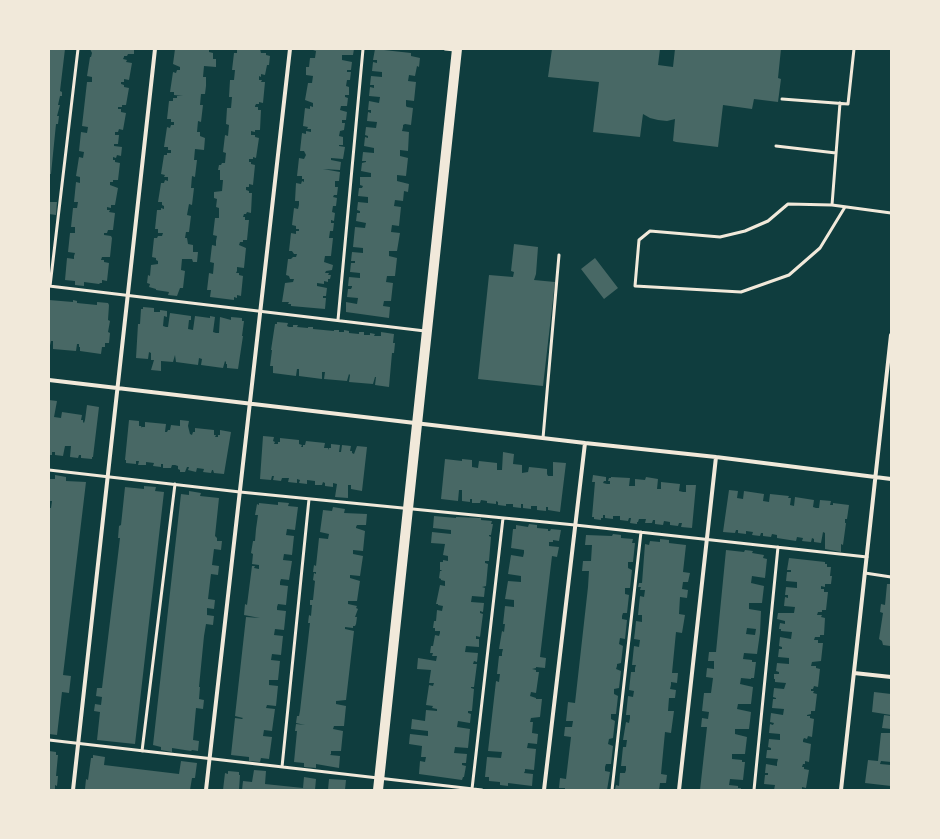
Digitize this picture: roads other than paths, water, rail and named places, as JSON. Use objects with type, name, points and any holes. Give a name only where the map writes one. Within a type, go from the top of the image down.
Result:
[{"type":"main road","points":[[378,790],[457,50]]},
{"type":"street","points":[[73,790],[155,49]]},
{"type":"street","points":[[206,790],[290,49]]},
{"type":"street","points":[[841,790],[891,335]]},
{"type":"street","points":[[49,380],[417,424],[716,457],[891,479]]},
{"type":"street","points":[[544,790],[585,443]]},
{"type":"street","points":[[678,790],[716,457]]},
{"type":"street","points":[[854,673],[891,677]]},
{"type":"lane","points":[[78,49],[50,286],[427,331]]},
{"type":"lane","points":[[338,320],[363,49]]},
{"type":"lane","points":[[445,49],[457,50]]},
{"type":"lane","points":[[782,99],[848,104],[854,49]]},
{"type":"lane","points":[[832,205],[840,103]]},
{"type":"lane","points":[[776,146],[836,153]]},
{"type":"lane","points":[[845,207],[820,248],[789,275],[741,292],[635,286],[638,240],[650,231],[720,238],[745,231],[768,221],[788,204],[832,205],[891,213]]},
{"type":"lane","points":[[542,438],[559,255]]},
{"type":"lane","points":[[886,380],[891,381]]},
{"type":"lane","points":[[49,470],[240,492],[575,525],[867,557]]},
{"type":"lane","points":[[142,751],[175,484]]},
{"type":"lane","points":[[282,767],[309,499]]},
{"type":"lane","points":[[472,789],[503,518]]},
{"type":"lane","points":[[612,790],[641,532]]},
{"type":"lane","points":[[754,790],[778,548]]},
{"type":"lane","points":[[865,573],[891,577]]},
{"type":"lane","points":[[49,740],[482,790]]}]
